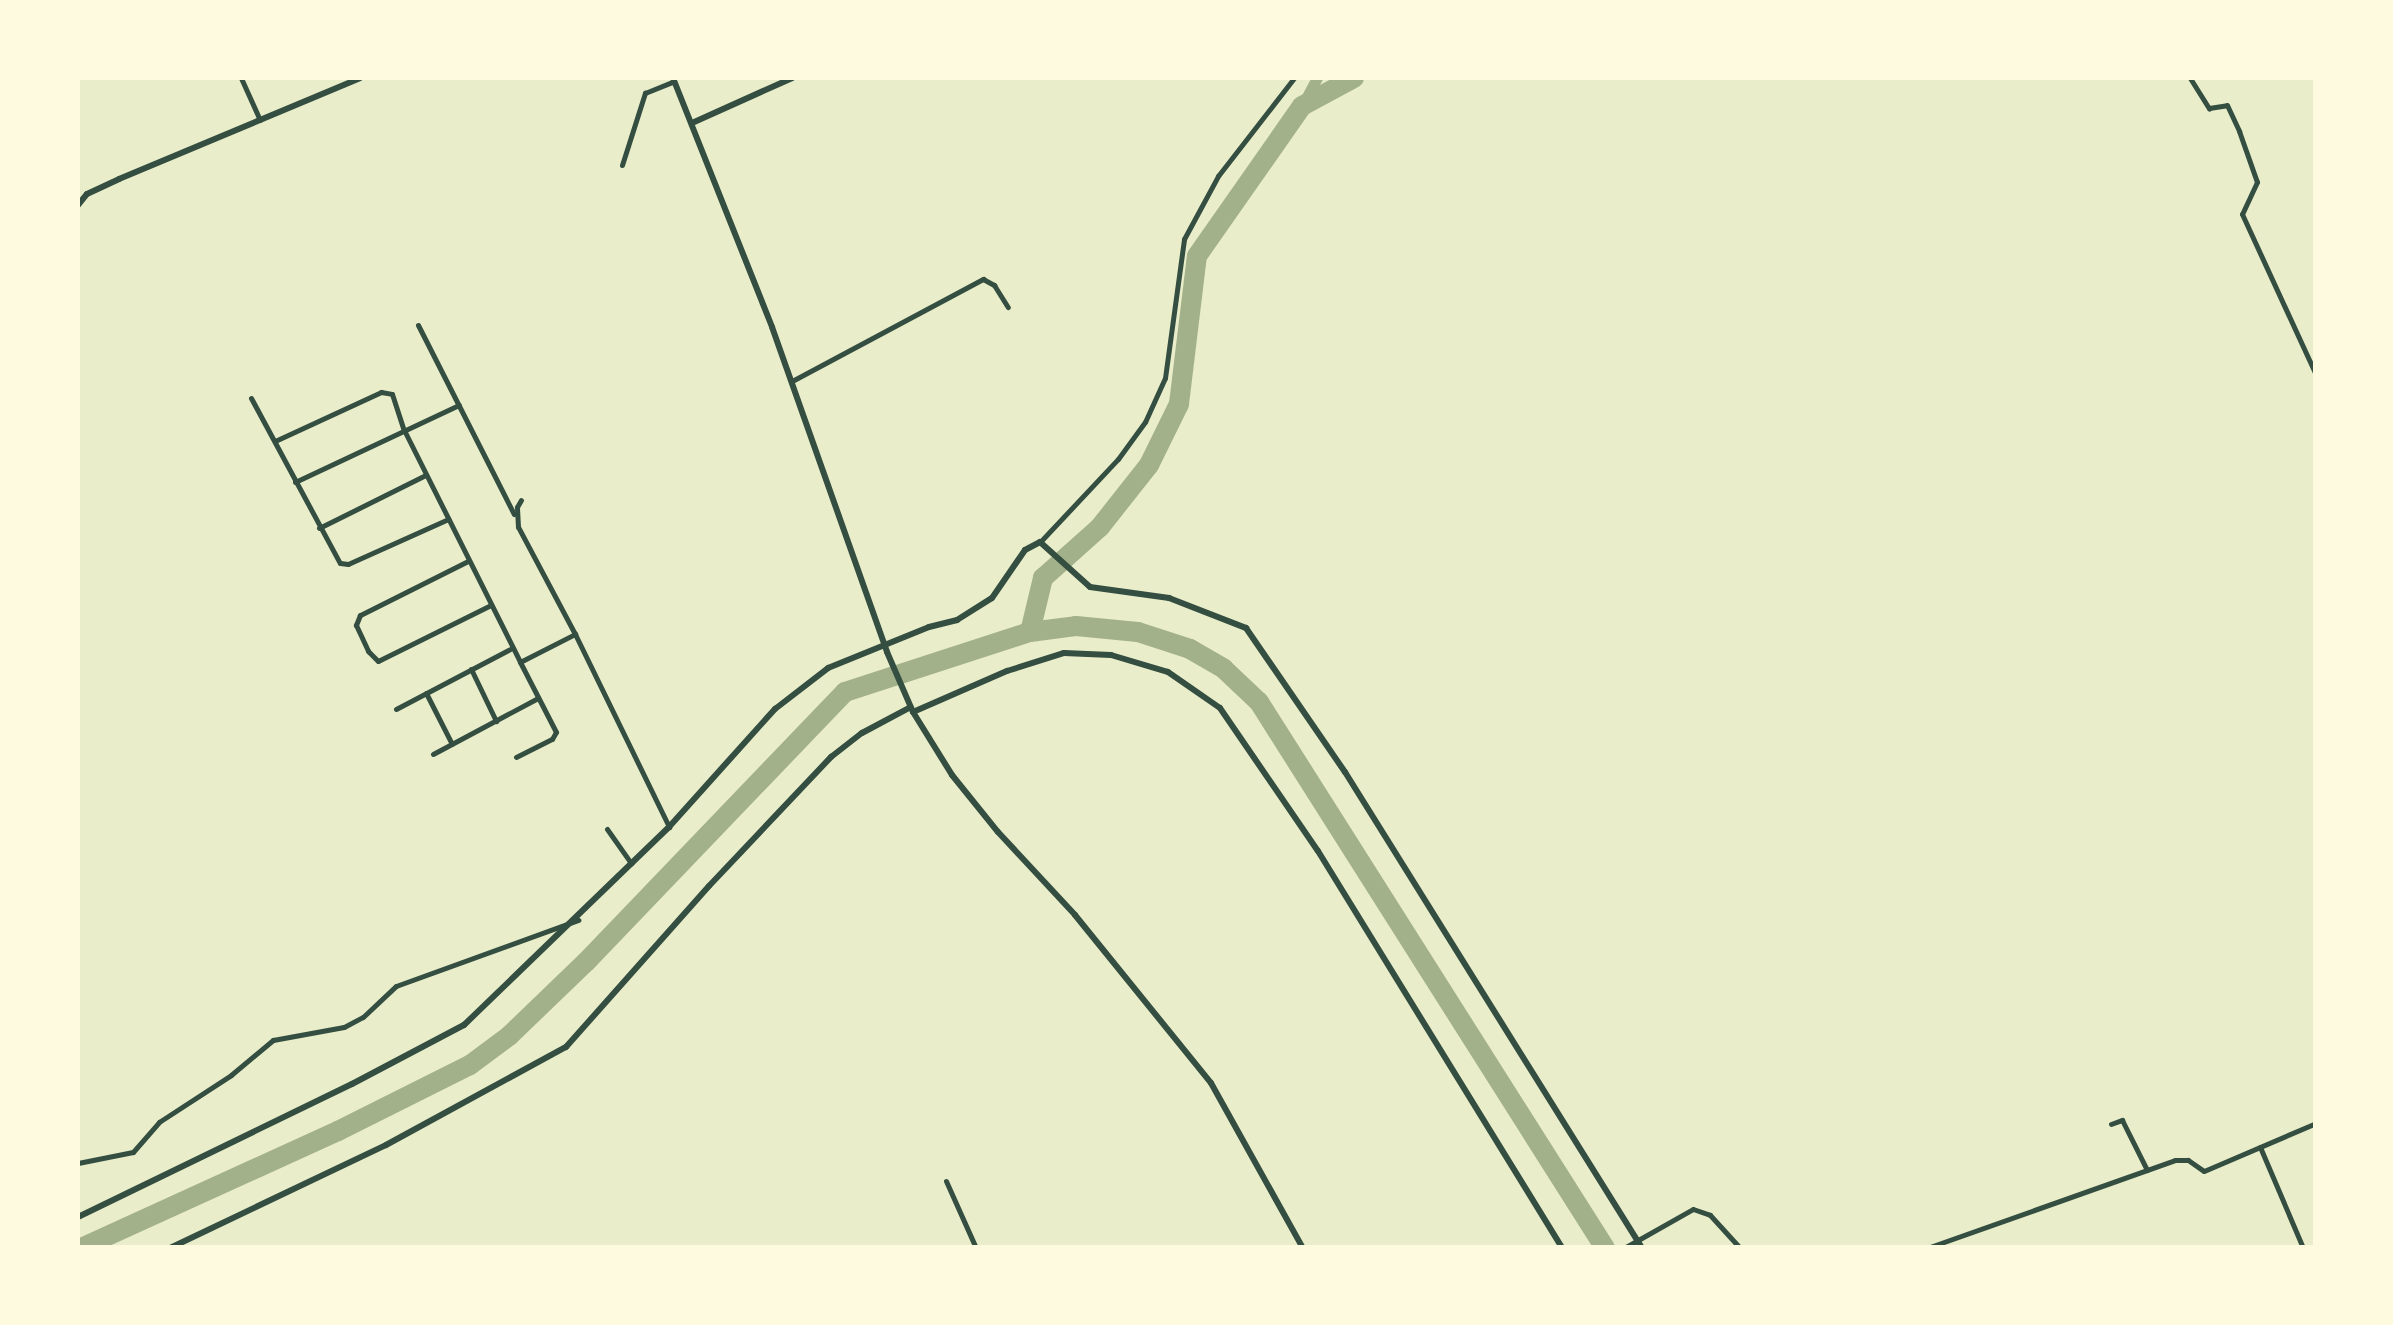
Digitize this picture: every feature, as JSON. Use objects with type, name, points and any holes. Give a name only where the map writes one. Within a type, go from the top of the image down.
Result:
[{"type":"street","points":[[241,78],[260,120]]},
{"type":"street","points":[[78,205],[87,194],[110,183],[360,78]]},
{"type":"street","points":[[692,123],[790,78]]},
{"type":"street","points":[[78,1218],[452,1034],[578,920],[670,827],[776,709],[828,668],[956,620],[992,598],[1025,550],[1043,543],[1118,459],[1144,422],[1164,378],[1184,239],[1218,176],[1294,78]]},
{"type":"street","points":[[2190,78],[2209,108],[2227,105],[2257,182],[2242,214],[2316,376]]},
{"type":"street","points":[[622,165],[645,93],[673,79],[792,381],[885,648],[912,709],[952,775],[1074,915],[1211,1083],[1303,1248]]},
{"type":"street","points":[[792,381],[982,279],[994,285],[1008,307]]},
{"type":"street","points":[[418,325],[670,827]]},
{"type":"street","points":[[275,441],[387,391],[393,397],[404,430],[556,733],[516,756]]},
{"type":"street","points":[[251,398],[337,561],[348,564],[448,520]]},
{"type":"street","points":[[295,482],[459,406]]},
{"type":"street","points":[[319,528],[426,475]]},
{"type":"street","points":[[516,517],[521,500]]},
{"type":"street","points":[[1043,543],[1090,587],[1169,598],[1246,628],[1345,772],[1642,1248]]},
{"type":"street","points":[[468,561],[360,615],[356,624],[368,651],[378,660],[491,604]]},
{"type":"street","points":[[520,662],[575,634]]},
{"type":"street","points":[[396,709],[512,648]]},
{"type":"street","points":[[170,1248],[386,1145],[566,1046],[831,757],[862,733],[912,709],[1007,671],[1064,654],[1112,654],[1168,672],[1220,708],[1318,851],[1562,1248]]},
{"type":"street","points":[[471,669],[496,722]]},
{"type":"street","points":[[426,693],[453,744]]},
{"type":"street","points":[[433,754],[538,698]]},
{"type":"street","points":[[607,829],[632,865]]},
{"type":"street","points":[[78,1163],[133,1152],[159,1122],[231,1075],[273,1040],[344,1027],[363,1017],[396,986],[578,920]]},
{"type":"street","points":[[2111,1124],[2123,1122],[2146,1170]]},
{"type":"street","points":[[1927,1248],[2146,1170],[2188,1160],[2204,1171],[2316,1123]]},
{"type":"street","points":[[2260,1147],[2303,1248]]},
{"type":"street","points":[[946,1181],[976,1248]]},
{"type":"street","points":[[1624,1248],[1693,1209],[1710,1214],[1740,1248]]},
{"type":"waterway","points":[[1302,106],[1317,78]]},
{"type":"waterway","points":[[1030,632],[1043,578],[1100,527],[1149,465],[1179,404],[1197,256],[1302,106],[1354,78]]},
{"type":"waterway","points":[[81,1248],[338,1131],[470,1065],[509,1036],[586,962],[845,692],[1030,632],[1076,626],[1138,632],[1190,649],[1224,669],[1259,702],[1605,1248]]}]
